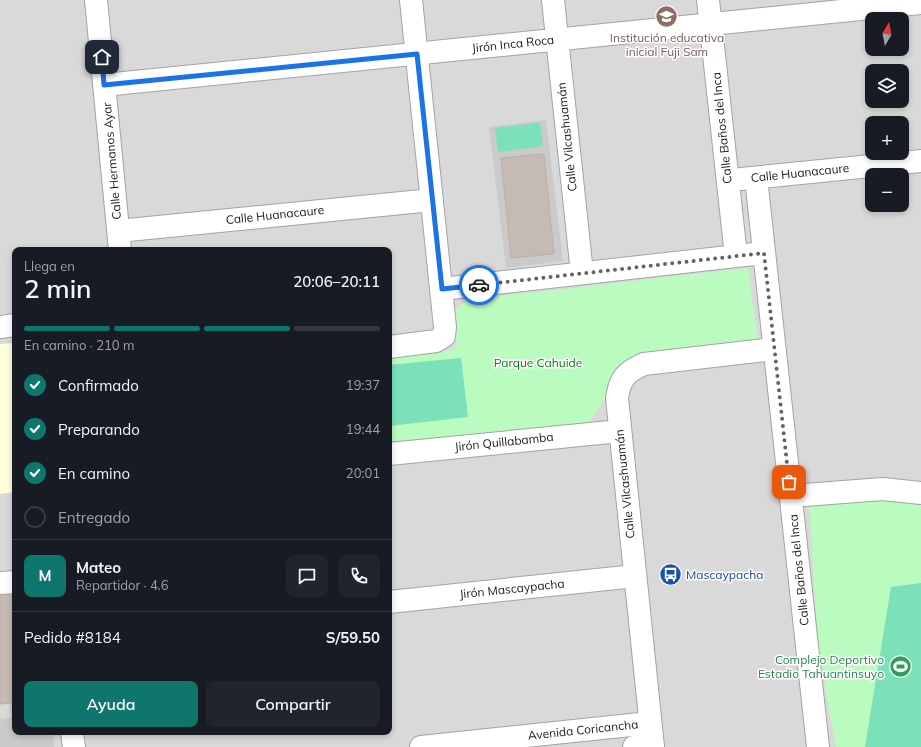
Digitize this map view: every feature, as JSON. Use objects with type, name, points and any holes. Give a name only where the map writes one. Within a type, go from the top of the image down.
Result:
[{"type":"street","name":"Calle Hermanos Ayar","points":[[96,0],[119,240]]},
{"type":"street","points":[[392,347],[436,342],[444,336],[445,327],[411,0]]},
{"type":"street","name":"Calle Vilcashuamán","points":[[553,0],[582,273]]},
{"type":"street","name":"Calle Baños del Inca","points":[[708,0],[736,256]]},
{"type":"street","name":"Jirón Inca Roca","points":[[104,85],[710,24],[854,5],[921,3]]},
{"type":"street","name":"Calle Huanacaure","points":[[728,181],[921,161]]},
{"type":"street","name":"Calle Baños del Inca","points":[[756,178],[818,747]]},
{"type":"street","name":"Calle Huanacaure","points":[[119,240],[432,200]]},
{"type":"street","points":[[442,289],[764,253]]},
{"type":"street","points":[[0,327],[12,325]]},
{"type":"street","name":"Calle Vilcashuamán","points":[[647,746],[650,723],[620,431],[617,398],[619,386],[624,377],[633,369],[644,364],[774,349]]},
{"type":"street","name":"Jirón Quillabamba","points":[[392,454],[620,431]]},
{"type":"street","points":[[791,496],[883,489],[921,493]]},
{"type":"street","name":"Jirón Mascaypacha","points":[[392,602],[635,576]]},
{"type":"street","points":[[0,583],[12,582]]},
{"type":"street","name":"Avenida Coricancha","points":[[421,747],[650,723]]},
{"type":"street","points":[[72,735],[74,747]]},
{"type":"shaded area","points":[[0,0],[921,0],[921,747],[0,747]]},
{"type":"shaded area","points":[[546,120],[563,261],[506,268],[489,127]]},
{"type":"shaded area","points":[[12,343],[12,492],[0,494],[0,344]]},
{"type":"shaded area","points":[[12,670],[12,735],[53,735],[54,747],[0,747],[0,719],[11,718],[6,671]]},
{"type":"green space","points":[[540,123],[543,146],[498,152],[495,128]]},
{"type":"green space","name":"Parque Cahuide","points":[[748,268],[758,341],[634,356],[607,385],[607,395],[585,430],[392,448],[392,357],[452,350],[457,345],[454,312],[466,300]]},
{"type":"green space","points":[[461,358],[468,417],[392,426],[392,365]]},
{"type":"green space","points":[[881,496],[921,502],[921,583],[891,587],[865,747],[836,747],[818,647],[809,502]]},
{"type":"green space","name":"Complejo Deportivo Estadio Tahuantinsuyo","points":[[921,583],[921,747],[865,747],[891,587]]},
{"type":"building","points":[[544,154],[554,254],[511,258],[501,158]]},
{"type":"building","points":[[0,595],[12,595],[12,703],[0,704]]},
{"type":"way so far","points":[[479,285],[764,253],[789,482]]},
{"type":"place","name":"Institución educativa inicial Fuji Sam","points":[[667,17]]},
{"type":"place","name":"Mascaypacha","points":[[671,575]]},
{"type":"place","name":"Complejo Deportivo Estadio Tahuantinsuyo","points":[[900,667]]},
{"type":"route","points":[[102,57],[104,85],[417,54],[442,289],[479,285]]}]
